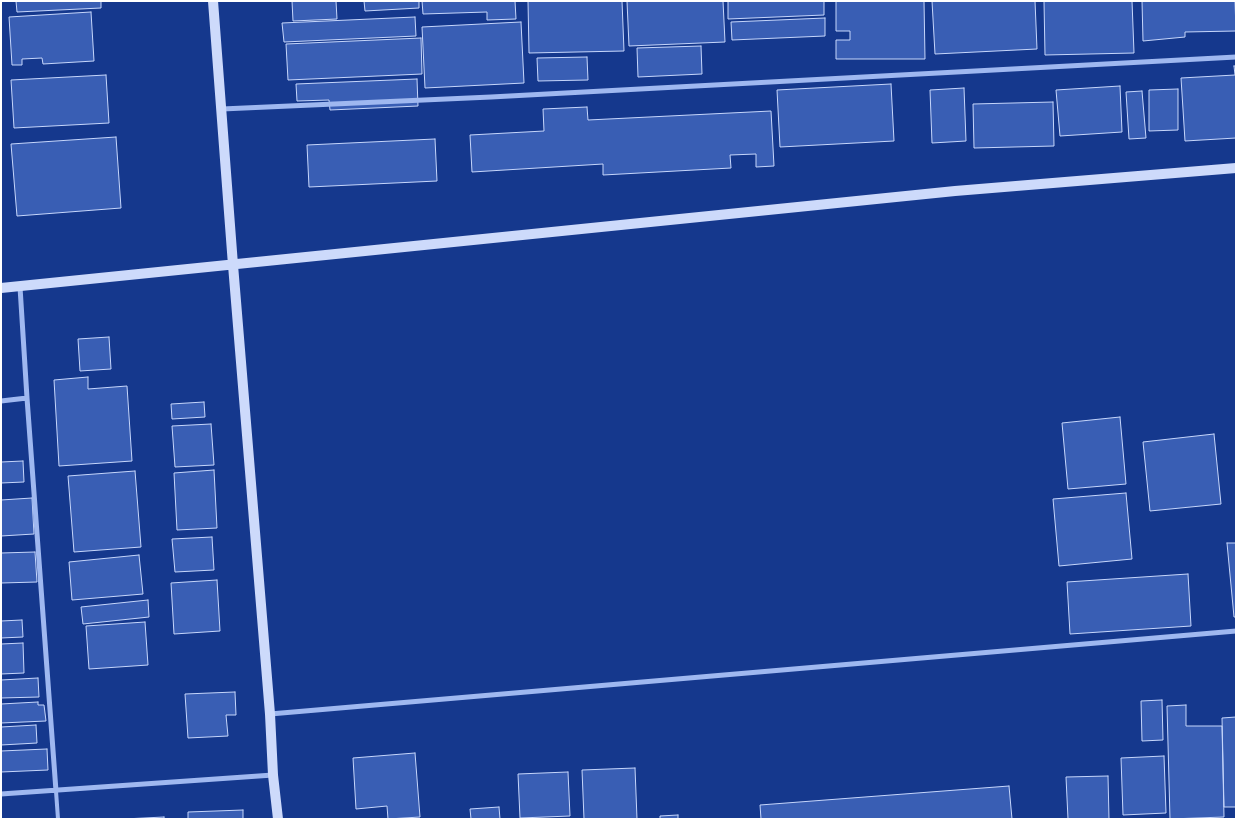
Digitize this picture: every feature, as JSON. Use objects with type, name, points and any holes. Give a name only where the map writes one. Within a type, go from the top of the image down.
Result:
[{"type":"street","points":[[213,1],[232,265],[278,819]]},
{"type":"street","points":[[221,109],[491,98],[1236,57]]},
{"type":"street","points":[[1,288],[954,191],[1236,168]]},
{"type":"street","points":[[20,287],[56,791]]},
{"type":"street","points":[[1,401],[27,398]]},
{"type":"street","points":[[270,714],[1236,631]]},
{"type":"street","points":[[1,794],[273,775]]},
{"type":"lane","points":[[56,791],[58,819]]},
{"type":"building","points":[[16,1],[101,1],[101,8],[17,12]]},
{"type":"building","points":[[292,1],[336,1],[337,19],[293,21]]},
{"type":"building","points":[[364,1],[419,1],[419,8],[365,11]]},
{"type":"building","points":[[422,1],[515,1],[516,19],[487,20],[487,12],[423,14]]},
{"type":"building","points":[[528,1],[622,1],[624,51],[529,53]]},
{"type":"building","points":[[627,1],[723,1],[725,42],[629,46]]},
{"type":"building","points":[[728,1],[824,1],[824,15],[728,19]]},
{"type":"building","points":[[836,1],[924,1],[925,59],[836,59],[836,40],[850,40],[850,31],[836,31]]},
{"type":"building","points":[[932,1],[1035,1],[1037,49],[935,54]]},
{"type":"building","points":[[1044,1],[1132,1],[1134,53],[1045,55]]},
{"type":"building","points":[[1142,1],[1235,1],[1236,31],[1185,32],[1185,37],[1143,41]]},
{"type":"building","points":[[91,12],[94,61],[43,64],[42,58],[22,59],[22,65],[12,65],[9,17]]},
{"type":"building","points":[[415,17],[416,36],[284,42],[282,23]]},
{"type":"building","points":[[825,18],[825,36],[732,40],[731,22]]},
{"type":"building","points":[[521,22],[524,83],[425,88],[422,27]]},
{"type":"building","points":[[421,38],[422,74],[288,80],[286,44]]},
{"type":"building","points":[[701,46],[702,74],[638,77],[637,48]]},
{"type":"building","points":[[587,57],[588,80],[538,81],[537,58]]},
{"type":"building","points":[[1234,66],[1236,66],[1236,138],[1185,141],[1181,78],[1235,75]]},
{"type":"building","points":[[106,75],[109,123],[14,128],[11,80]]},
{"type":"building","points":[[417,79],[418,106],[330,110],[329,100],[297,101],[296,84]]},
{"type":"building","points":[[891,84],[894,141],[780,147],[777,90]]},
{"type":"building","points":[[1120,86],[1122,132],[1060,136],[1056,90]]},
{"type":"building","points":[[964,88],[966,141],[932,143],[930,90]]},
{"type":"building","points":[[1178,89],[1178,130],[1149,131],[1149,90]]},
{"type":"building","points":[[1142,91],[1146,138],[1129,139],[1126,92]]},
{"type":"building","points":[[1053,102],[1054,146],[974,148],[973,104]]},
{"type":"building","points":[[587,107],[588,120],[771,111],[774,166],[756,167],[756,154],[730,155],[731,168],[603,175],[603,164],[472,172],[470,135],[544,131],[543,109]]},
{"type":"building","points":[[116,137],[121,208],[17,216],[11,144]]},
{"type":"building","points":[[435,139],[437,181],[309,187],[307,145]]},
{"type":"building","points":[[109,337],[111,369],[80,371],[78,339]]},
{"type":"building","points":[[88,377],[88,389],[127,386],[132,461],[59,466],[54,380]]},
{"type":"building","points":[[204,402],[205,417],[172,419],[171,404]]},
{"type":"building","points":[[1120,417],[1126,484],[1068,489],[1062,423]]},
{"type":"building","points":[[211,424],[214,465],[175,467],[172,426]]},
{"type":"building","points":[[1214,434],[1221,504],[1150,511],[1143,442]]},
{"type":"building","points":[[23,461],[24,482],[1,483],[1,462]]},
{"type":"building","points":[[214,470],[217,528],[177,530],[174,473]]},
{"type":"building","points":[[135,471],[141,547],[74,552],[68,476]]},
{"type":"building","points":[[1126,493],[1132,559],[1059,566],[1053,499]]},
{"type":"building","points":[[32,498],[34,534],[1,536],[1,500]]},
{"type":"building","points":[[212,537],[214,570],[175,572],[172,539]]},
{"type":"building","points":[[1227,543],[1236,543],[1236,617],[1234,617]]},
{"type":"building","points":[[35,552],[37,582],[1,583],[1,553]]},
{"type":"building","points":[[139,555],[143,594],[72,600],[69,562]]},
{"type":"building","points":[[1188,574],[1191,626],[1070,634],[1067,582]]},
{"type":"building","points":[[217,580],[220,631],[174,634],[171,583]]},
{"type":"building","points":[[148,600],[149,617],[83,624],[81,607]]},
{"type":"building","points":[[22,620],[23,637],[1,638],[1,621]]},
{"type":"building","points":[[145,622],[148,665],[89,669],[86,626]]},
{"type":"building","points":[[23,643],[24,673],[1,674],[1,644]]},
{"type":"building","points":[[38,678],[39,697],[1,698],[1,680]]},
{"type":"building","points":[[235,692],[236,715],[226,715],[228,736],[188,738],[185,694]]},
{"type":"building","points":[[1162,700],[1163,740],[1142,741],[1141,701]]},
{"type":"building","points":[[38,702],[38,705],[44,705],[46,721],[1,723],[1,704]]},
{"type":"building","points":[[1186,705],[1186,726],[1222,726],[1224,817],[1170,819],[1167,706]]},
{"type":"building","points":[[1236,717],[1236,807],[1224,807],[1222,718]]},
{"type":"building","points":[[36,725],[37,743],[1,745],[1,727]]},
{"type":"building","points":[[47,749],[48,770],[1,772],[1,751]]},
{"type":"building","points":[[415,753],[420,817],[388,819],[387,806],[356,809],[353,758]]},
{"type":"building","points":[[1164,756],[1166,813],[1123,815],[1121,758]]},
{"type":"building","points":[[635,768],[637,819],[584,819],[582,770]]},
{"type":"building","points":[[568,772],[570,816],[520,818],[518,774]]},
{"type":"building","points":[[1108,776],[1109,819],[1068,819],[1066,777]]},
{"type":"building","points":[[1009,786],[1012,819],[761,819],[760,805]]},
{"type":"building","points":[[499,807],[500,819],[471,819],[470,809]]},
{"type":"building","points":[[243,810],[243,819],[188,819],[188,812]]},
{"type":"building","points":[[678,815],[678,819],[660,819],[660,816]]},
{"type":"building","points":[[164,817],[164,819],[124,819]]}]
